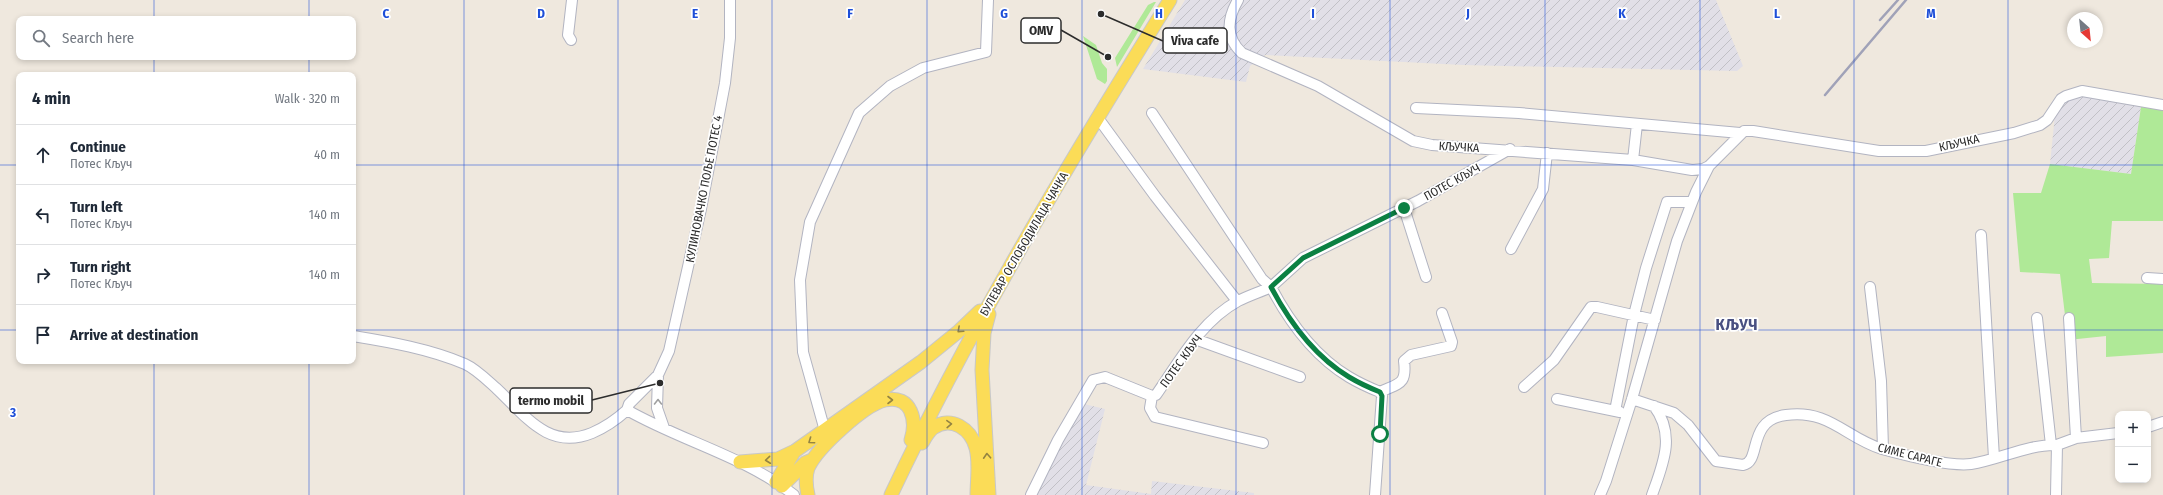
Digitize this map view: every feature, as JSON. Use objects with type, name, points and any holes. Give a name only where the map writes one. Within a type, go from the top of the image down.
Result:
[{"type":"main road","name":"БУЛЕВАР ОСЛОБОДИЛАЦА ЧАЧКА","points":[[891,495],[957,362],[989,304],[1098,118],[1170,0]]},
{"type":"main road","points":[[740,462],[778,459],[795,451],[921,362],[989,304]]},
{"type":"main road","points":[[988,495],[982,370],[984,333],[989,304]]},
{"type":"main road","points":[[808,495],[806,477],[809,467],[814,460],[826,445],[875,404],[890,399],[904,403],[913,416],[914,426],[910,445],[910,456]]},
{"type":"main road","points":[[910,456],[929,432],[936,426],[950,423],[961,426],[967,431],[975,447],[977,495]]},
{"type":"main road","points":[[779,484],[795,451]]},
{"type":"main road","points":[[779,484],[805,463],[814,460]]},
{"type":"street","points":[[571,40],[568,35],[572,0]]},
{"type":"street","name":"КУЛИНОВАЧКО ПОЉЕ ПОТЕС 4","points":[[356,337],[422,350],[466,364],[490,383],[534,424],[548,434],[565,439],[579,438],[606,426],[628,410],[629,404],[658,375],[669,351],[701,210],[725,83],[730,38],[730,0]]},
{"type":"street","points":[[825,431],[803,352],[800,280],[810,222],[859,114],[890,86],[923,68],[986,52],[988,0]]},
{"type":"street","name":"КЉУЧКА","points":[[1238,0],[1229,20],[1230,34],[1235,46],[1247,56],[1318,86],[1413,141],[1432,145],[1510,149],[1632,160],[1692,170],[1703,169],[1710,166]]},
{"type":"street","name":"КЉУЧКА","points":[[1416,108],[1519,113],[1740,133],[1753,131],[1879,151],[1926,151],[2014,133],[2040,125],[2047,120],[2062,100],[2074,93],[2082,91],[2163,105]]},
{"type":"street","points":[[1152,113],[1262,279],[1271,287],[1282,308],[1310,346],[1349,377],[1380,392],[1382,396],[1375,495]]},
{"type":"street","points":[[1098,118],[1155,196],[1237,302]]},
{"type":"street","points":[[1632,160],[1637,124]]},
{"type":"street","points":[[1600,495],[1628,414],[1677,241],[1691,202],[1710,166],[1740,133]]},
{"type":"street","name":"ПОТЕС КЉУЧ","points":[[1031,495],[1058,440],[1093,380],[1105,377],[1152,396],[1156,395],[1195,338],[1220,313],[1237,302],[1271,287],[1303,258],[1404,208],[1510,149]]},
{"type":"street","points":[[1511,249],[1542,189],[1547,152]]},
{"type":"street","points":[[1615,411],[1634,315],[1646,268],[1667,202],[1691,202]]},
{"type":"street","points":[[1404,208],[1426,277]]},
{"type":"street","points":[[1981,235],[1994,458]]},
{"type":"street","points":[[2147,278],[2163,279]]},
{"type":"street","points":[[1870,287],[1881,381],[1883,449]]},
{"type":"street","points":[[1524,387],[1554,360],[1591,307],[1597,306],[1655,320]]},
{"type":"street","points":[[1380,392],[1402,382],[1405,377],[1404,361],[1411,355],[1451,346],[1452,342],[1442,313]]},
{"type":"street","points":[[2037,318],[2054,445],[2056,495]]},
{"type":"street","points":[[2069,318],[2076,438]]},
{"type":"street","points":[[1195,338],[1300,377]]},
{"type":"street","name":"КУЛИНОВАЧКО ПОЉЕ ПОТЕС 4","points":[[658,375],[657,408],[664,428]]},
{"type":"street","points":[[1152,396],[1150,411],[1155,417],[1262,443]]},
{"type":"street","points":[[1557,399],[1628,414]]},
{"type":"street","name":"СИМЕ САРАГЕ","points":[[1632,399],[1666,409],[1681,419],[1688,425],[1713,459],[1721,463],[1747,465],[1752,460],[1762,427],[1770,420],[1785,415],[1803,415],[1828,420],[1866,442],[1883,449],[1950,464],[1972,464],[2054,445],[2076,438],[2115,433]]},
{"type":"street","points":[[1652,495],[1666,455],[1666,429],[1654,406]]},
{"type":"street","points":[[628,410],[740,462],[779,484],[794,495]]},
{"type":"street","points":[[1666,429],[1674,420],[1681,419]]},
{"type":"street","points":[[2151,426],[2163,422]]},
{"type":"shaded area","points":[[1185,0],[1716,0],[1743,66],[1737,71],[1463,65],[1265,55],[1250,66],[1246,82],[1143,69]]},
{"type":"shaded area","points":[[2080,96],[2141,107],[2131,174],[2050,164],[2055,115],[2068,100]]},
{"type":"shaded area","points":[[1080,403],[1105,409],[1086,485],[1151,494],[1152,481],[1254,493],[1254,495],[1031,495]]},
{"type":"green space","points":[[1156,2],[1117,67],[1115,58],[1148,5]]},
{"type":"green space","points":[[1083,36],[1096,45],[1102,63],[1107,69],[1107,81],[1105,84],[1097,79]]},
{"type":"green space","points":[[2141,107],[2163,110],[2163,221],[2112,221],[2109,258],[2089,259],[2092,283],[2163,284],[2163,353],[2106,357],[2106,336],[2068,340],[2060,274],[2020,272],[2013,193],[2041,193],[2050,164],[2131,174]]},
{"type":"railway","points":[[1880,20],[1898,0]]},
{"type":"railway","points":[[1825,95],[1906,0]]},
{"type":"place","name":"Viva cafe","points":[[1101,14]]},
{"type":"place","name":"OMV","points":[[1108,57]]},
{"type":"place","name":"termo mobil","points":[[660,383]]},
{"type":"district","name":"КЉУЧ","points":[[1737,324]]},
{"type":"route","points":[[1380,434],[1382,396],[1380,392],[1349,377],[1310,346],[1282,308],[1271,287],[1303,258],[1373,225],[1404,208]]}]
